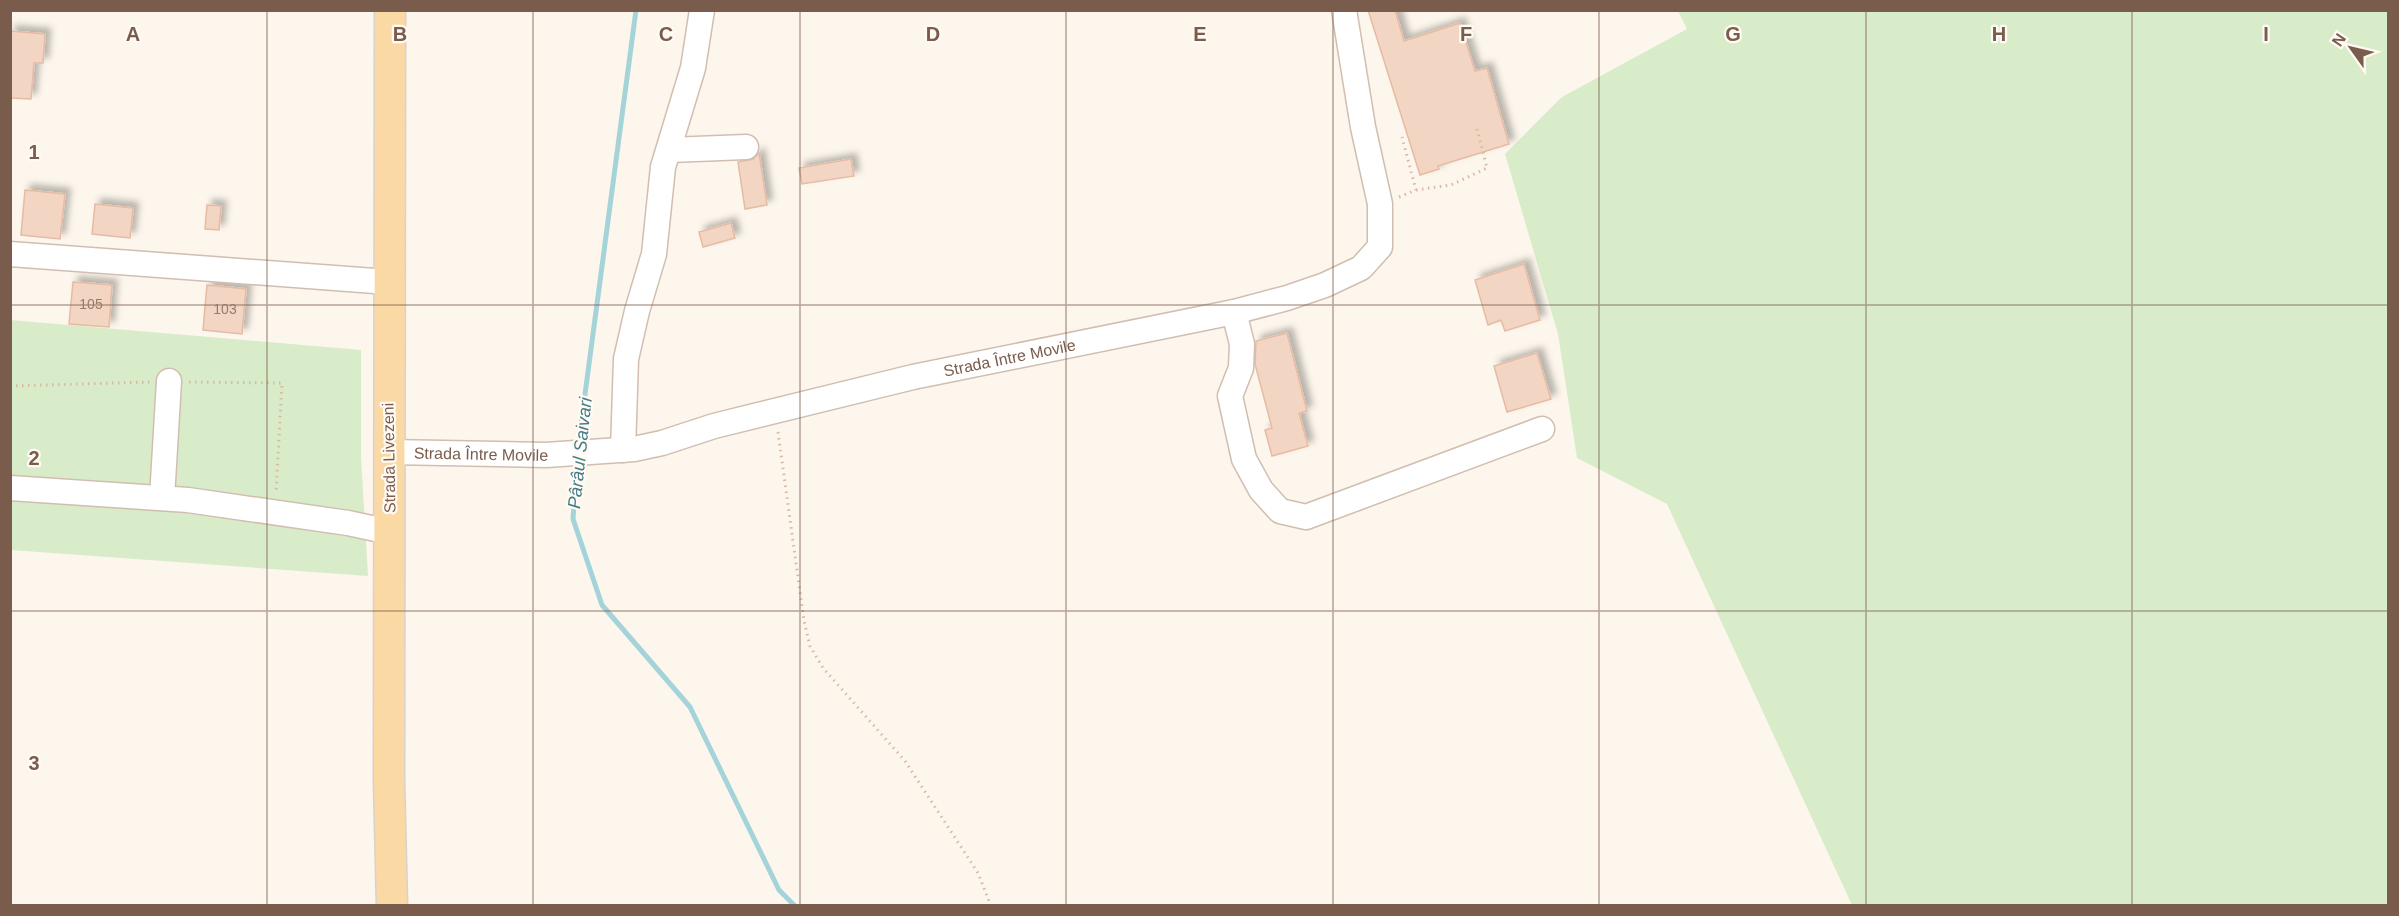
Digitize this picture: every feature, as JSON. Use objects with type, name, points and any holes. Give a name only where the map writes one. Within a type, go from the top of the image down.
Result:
[{"type":"main road","name":"Strada Livezeni","points":[[390,10],[389,781],[392,906]]},
{"type":"street","points":[[623,450],[626,359],[654,254],[663,167],[693,68],[702,10]]},
{"type":"street","name":"Strada Între Movile","points":[[389,452],[546,455],[623,450],[662,443],[714,426],[913,377],[1234,312],[1306,292],[1360,268],[1380,247],[1380,204],[1363,127],[1344,10]]},
{"type":"street","points":[[670,150],[746,147]]},
{"type":"street","points":[[10,254],[388,282]]},
{"type":"street","points":[[1234,312],[1242,344],[1241,368],[1230,396],[1244,459],[1261,490],[1280,511],[1306,516],[1542,429]]},
{"type":"street","points":[[162,498],[170,381]]},
{"type":"street","points":[[10,488],[162,498],[338,522],[390,532]]},
{"type":"path","points":[[1380,204],[1416,190],[1451,185],[1487,168],[1476,125]]},
{"type":"path","points":[[1402,137],[1416,190]]},
{"type":"path","points":[[775,410],[804,621],[810,646],[823,668],[905,761],[978,873],[991,906]]},
{"type":"green space","points":[[1678,11],[2388,11],[2388,905],[1852,905],[1667,504],[1577,458],[1558,334],[1505,154],[1562,97],[1687,29]]},
{"type":"green space","points":[[10,320],[361,350],[361,457],[368,576],[11,550]]},
{"type":"building","points":[[1368,10],[1395,10],[1404,41],[1460,23],[1475,71],[1487,68],[1509,144],[1438,166],[1439,169],[1420,175]]},
{"type":"building","points":[[10,31],[45,34],[43,63],[34,63],[31,99],[10,98]]},
{"type":"building","points":[[759,153],[767,205],[745,209],[738,162],[753,159]]},
{"type":"building","points":[[851,159],[854,176],[802,184],[799,168]]},
{"type":"building","points":[[25,190],[65,194],[60,239],[21,235]]},
{"type":"building","points":[[95,204],[133,208],[130,238],[92,234]]},
{"type":"building","points":[[207,205],[221,206],[219,230],[205,229]]},
{"type":"building","points":[[731,223],[735,238],[703,247],[699,232]]},
{"type":"building","points":[[1524,264],[1540,320],[1505,331],[1501,320],[1488,325],[1475,280]]},
{"type":"building","points":[[73,282],[112,285],[109,327],[69,324]]},
{"type":"building","points":[[207,285],[246,289],[242,334],[203,330]]},
{"type":"building","points":[[1287,333],[1307,411],[1299,413],[1308,446],[1272,456],[1265,430],[1272,428],[1255,364],[1256,341]]},
{"type":"building","points":[[1537,353],[1551,399],[1507,412],[1494,366]]},
{"type":"waterway","name":"Pârâul Saivari","points":[[578,447],[636,10]]},
{"type":"waterway","name":"Pârâul Saivari","points":[[577,459],[573,519],[602,605],[690,707],[779,890],[795,906]]}]
